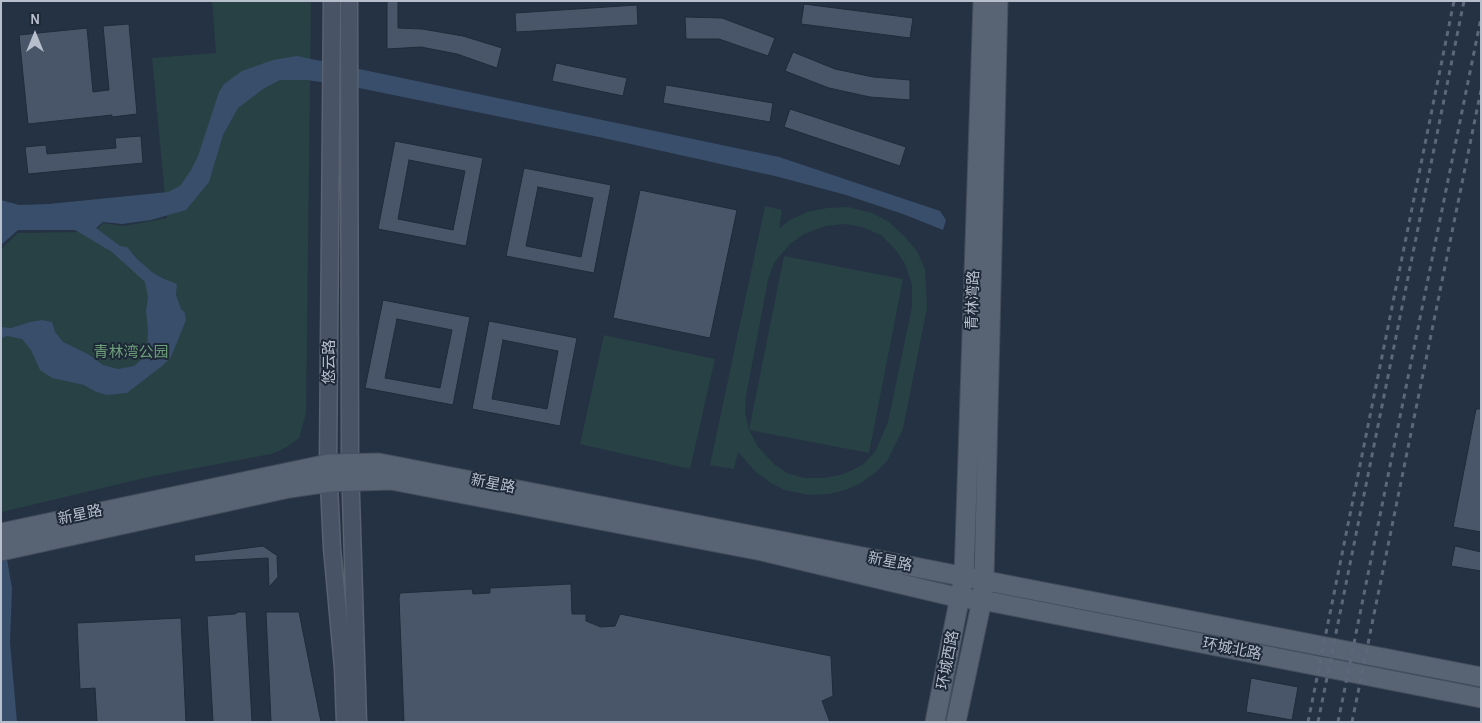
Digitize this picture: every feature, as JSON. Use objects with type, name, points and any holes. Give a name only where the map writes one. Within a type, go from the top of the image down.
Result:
[{"type":"main road","name":"青林湾路","points":[[960,598],[964,576],[983,1]]},
{"type":"main road","name":"青林湾路","points":[[956,722],[982,600],[984,579],[998,1]]},
{"type":"main road","name":"新星路","points":[[351,472],[380,463],[406,467],[984,579]]},
{"type":"main road","name":"新星路","points":[[9,540],[279,490],[329,473],[351,472],[664,531],[762,551],[960,598],[982,600]]},
{"type":"main road","name":"环城北路","points":[[984,579],[1481,677]]},
{"type":"main road","name":"环城西路","points":[[935,722],[960,598]]},
{"type":"main road","name":"环城北路","points":[[982,600],[1481,698]]},
{"type":"street","name":"悠云路","points":[[332,1],[329,473],[332,548],[344,668],[346,722]]},
{"type":"street","name":"悠云路","points":[[349,1],[351,472],[358,722]]},
{"type":"green space","name":"青林湾公园","points":[[212,1],[311,1],[306,413],[299,438],[287,447],[271,454],[149,477],[2,512],[1,249],[18,233],[76,232],[98,228],[103,223],[124,226],[167,218],[152,58],[216,53]]},
{"type":"green space","points":[[765,206],[782,210],[779,229],[790,220],[807,212],[827,208],[848,207],[872,213],[889,222],[917,251],[925,269],[927,308],[903,429],[887,461],[861,483],[846,490],[829,494],[808,495],[785,490],[771,483],[756,472],[738,452],[734,469],[710,465]],"holes":[[[844,224],[862,227],[881,235],[895,249],[905,264],[912,285],[912,307],[888,422],[875,452],[862,465],[844,474],[824,478],[805,478],[787,473],[774,464],[758,447],[749,430],[745,412],[746,396],[768,280],[774,263],[790,244],[804,234],[826,226]]]},
{"type":"green space","points":[[784,256],[903,279],[869,453],[749,430]]},
{"type":"green space","points":[[604,335],[715,359],[690,469],[580,444]]},
{"type":"water","points":[[297,56],[779,157],[940,211],[946,220],[943,230],[846,195],[779,177],[599,137],[354,87],[307,80],[280,80],[263,89],[238,108],[223,135],[209,182],[186,210],[151,220],[122,224],[103,222],[96,228],[120,246],[127,247],[152,272],[177,284],[176,295],[181,309],[185,313],[186,320],[171,357],[162,366],[127,393],[107,395],[96,392],[84,385],[52,378],[40,370],[31,350],[22,339],[7,336],[1,338],[1,327],[11,328],[42,320],[52,322],[55,332],[63,342],[88,354],[103,365],[118,369],[134,366],[144,357],[147,347],[148,330],[146,311],[148,297],[145,282],[112,252],[75,230],[18,230],[1,245],[1,200],[19,205],[49,204],[168,192],[180,186],[191,170],[198,156],[219,92],[224,84],[242,71],[273,60]]},
{"type":"water","points":[[1,525],[12,588],[10,643],[17,722],[1,722]]},
{"type":"building","points":[[387,1],[398,1],[398,28],[422,29],[463,36],[502,48],[497,68],[457,54],[421,47],[387,49]]},
{"type":"building","points":[[804,4],[913,18],[910,38],[801,24]]},
{"type":"building","points":[[637,5],[638,25],[516,32],[515,13]]},
{"type":"building","points":[[685,17],[722,18],[775,38],[768,56],[719,39],[686,39]]},
{"type":"building","points":[[129,24],[137,114],[28,124],[19,35],[87,28],[93,92],[109,90],[103,26]]},
{"type":"building","points":[[793,52],[835,69],[873,77],[910,80],[910,100],[870,97],[829,88],[785,71]]},
{"type":"building","points":[[556,63],[627,78],[623,96],[552,81]]},
{"type":"building","points":[[666,85],[773,103],[770,122],[663,103]]},
{"type":"building","points":[[790,109],[906,147],[900,166],[784,127]]},
{"type":"building","points":[[141,136],[143,163],[28,174],[25,147],[46,145],[47,154],[116,148],[115,138]]},
{"type":"building","points":[[395,141],[483,158],[466,246],[378,229]],"holes":[[[409,160],[465,171],[453,230],[398,219]]]},
{"type":"building","points":[[524,168],[611,185],[594,273],[506,256]],"holes":[[[538,187],[593,198],[581,257],[526,246]]]},
{"type":"building","points":[[640,190],[737,210],[710,338],[613,318]]},
{"type":"building","points":[[383,300],[470,317],[453,405],[365,388]],"holes":[[[397,319],[452,330],[440,388],[385,378]]]},
{"type":"building","points":[[489,321],[577,338],[560,426],[472,409]],"holes":[[[503,340],[558,351],[547,409],[492,399]]]},
{"type":"building","points":[[1476,409],[1481,409],[1481,532],[1453,527]]},
{"type":"building","points":[[263,546],[279,557],[277,557],[278,577],[269,587],[268,558],[195,562],[194,555]]},
{"type":"building","points":[[1455,546],[1481,552],[1481,571],[1451,566]]},
{"type":"building","points":[[571,584],[572,614],[586,614],[586,621],[601,627],[615,626],[620,614],[831,656],[833,696],[822,701],[830,722],[404,722],[400,593],[472,589],[473,594],[490,593],[490,588]]},
{"type":"building","points":[[246,612],[252,722],[213,722],[207,616],[235,614]]},
{"type":"building","points":[[266,612],[299,612],[321,722],[271,722]]},
{"type":"building","points":[[181,618],[186,722],[97,722],[95,688],[80,689],[77,623]]},
{"type":"building","points":[[1251,678],[1298,687],[1292,720],[1246,712]]},
{"type":"railway","points":[[1308,722],[1454,1]]},
{"type":"railway","points":[[1318,722],[1464,1]]},
{"type":"railway","points":[[1338,722],[1481,18]]},
{"type":"railway","points":[[1352,722],[1481,90]]}]
